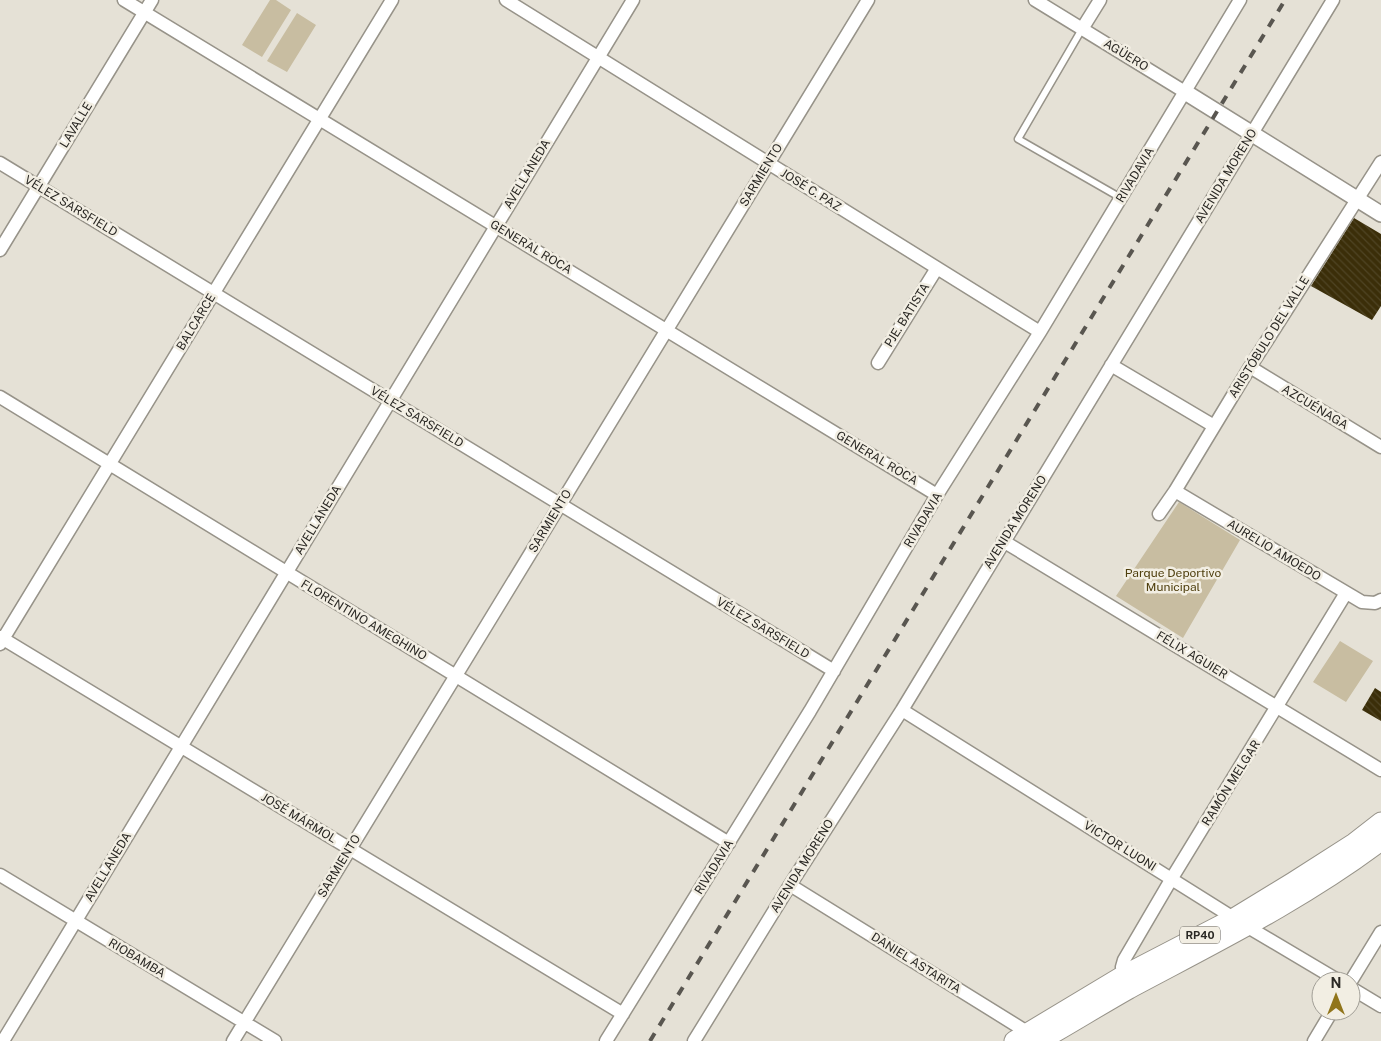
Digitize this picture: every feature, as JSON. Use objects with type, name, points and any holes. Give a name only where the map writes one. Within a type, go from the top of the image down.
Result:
[{"type":"main road","name":"RP40","points":[[1033,1039],[1126,991],[1241,922],[1381,822]]},
{"type":"main road","name":"RP40","points":[[1033,1039],[1124,975],[1306,892],[1381,841]]},
{"type":"street","name":"GENERAL ROCA","points":[[124,0],[937,495]]},
{"type":"street","name":"LAVALLE","points":[[0,250],[152,0]]},
{"type":"street","name":"BALCARCE","points":[[1,640],[110,465],[392,0]]},
{"type":"street","name":"JOSÉ C. PAZ","points":[[506,0],[1040,332]]},
{"type":"street","name":"AVELLANEDA","points":[[3,1041],[633,0]]},
{"type":"street","name":"SARMIENTO","points":[[233,1041],[868,0]]},
{"type":"street","name":"AGÜERO","points":[[1035,0],[1381,214]]},
{"type":"street","points":[[1082,29],[1100,0]]},
{"type":"street","name":"RIVADAVIA","points":[[606,1041],[834,671],[937,495],[1040,332],[1240,0]]},
{"type":"street","name":"AVENIDA MORENO","points":[[694,1041],[790,885],[902,710],[1003,540],[1112,365],[1333,0]]},
{"type":"street","name":"ARISTÓBULO DEL VALLE","points":[[1159,514],[1381,162]]},
{"type":"street","name":"VÉLEZ SARSFIELD","points":[[0,163],[834,671]]},
{"type":"street","name":"PJE. BATISTA","points":[[878,363],[937,268]]},
{"type":"street","points":[[1112,365],[1214,426]]},
{"type":"street","name":"AZCUÉNAGA","points":[[1250,367],[1381,447]]},
{"type":"street","name":"FLORENTINO AMEGHINO","points":[[0,398],[728,843]]},
{"type":"street","name":"AURELIO AMOEDO","points":[[1175,491],[1362,602],[1378,602]]},
{"type":"street","name":"FÉLIX AGUIER","points":[[1003,540],[1381,770]]},
{"type":"street","name":"RAMÓN MELGAR","points":[[1124,975],[1122,967],[1124,960],[1346,593]]},
{"type":"street","name":"JOSÉ MÁRMOL","points":[[1,640],[623,1014]]},
{"type":"street","name":"VICTOR LUONI","points":[[902,710],[1322,971]]},
{"type":"street","name":"RIOBAMBA","points":[[0,875],[275,1041]]},
{"type":"street","name":"DANIEL ASTARITA","points":[[790,885],[1033,1039]]},
{"type":"street","points":[[1357,971],[1381,932]]},
{"type":"street","points":[[1361,994],[1381,1006]]},
{"type":"street","points":[[1314,1041],[1326,1021]]},
{"type":"lane","points":[[1082,29],[1018,139],[1121,198]]},
{"type":"green space","points":[[270,0],[276,0],[291,10],[262,57],[242,45]]},
{"type":"green space","points":[[297,13],[316,25],[287,72],[267,61]]},
{"type":"green space","name":"Parque Deportivo Municipal","points":[[1179,502],[1240,540],[1183,638],[1116,596]]},
{"type":"green space","points":[[1340,641],[1373,661],[1346,702],[1313,682]]},
{"type":"building","points":[[1354,218],[1381,234],[1381,306],[1372,320],[1311,286]]},
{"type":"building","points":[[1375,688],[1381,692],[1381,721],[1362,710]]},
{"type":"railway","points":[[650,1041],[1285,0]]}]
